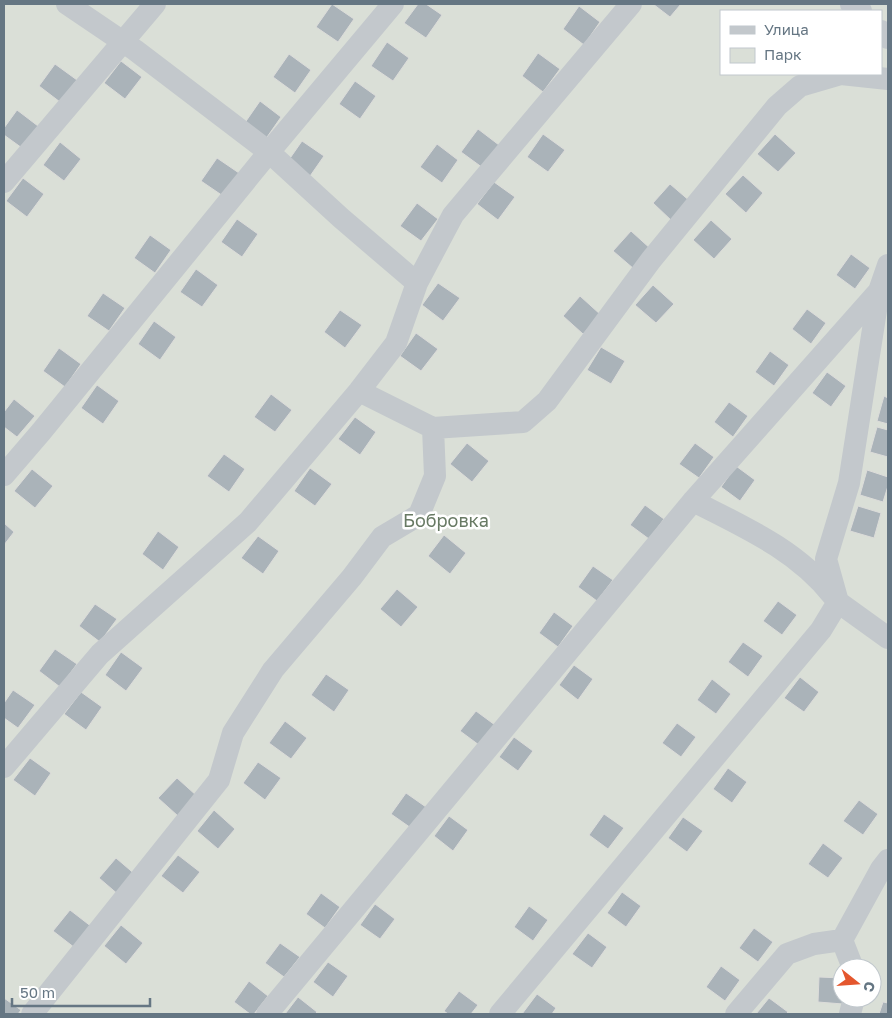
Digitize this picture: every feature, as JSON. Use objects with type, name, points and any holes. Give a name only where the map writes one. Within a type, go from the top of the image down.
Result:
[{"type":"street","points":[[67,4],[135,50],[269,152],[341,218],[417,283]]},
{"type":"street","points":[[4,182],[155,4]]},
{"type":"street","points":[[4,475],[393,4]]},
{"type":"street","points":[[4,767],[100,654],[248,522],[359,391],[396,343],[417,283],[453,215],[631,4]]},
{"type":"street","points":[[359,391],[433,428],[523,422],[548,401],[652,260],[777,106],[800,86],[838,75]]},
{"type":"street","points":[[851,75],[888,79]]},
{"type":"street","points":[[500,1014],[821,630],[838,602],[826,559],[849,483],[879,291],[888,265]]},
{"type":"street","points":[[266,1014],[693,501],[879,291]]},
{"type":"street","points":[[32,1014],[219,780],[233,733],[273,670],[352,577],[382,537],[419,515],[435,476],[433,428]]},
{"type":"street","points":[[693,501],[767,538],[819,578],[838,602],[888,638]]},
{"type":"street","points":[[736,1014],[787,954],[814,944],[836,941],[888,860]]},
{"type":"street","points":[[836,941],[847,958]]},
{"type":"green space","name":"Бобровка","points":[[4,4],[888,4],[888,1014],[4,1014]]},
{"type":"building","points":[[332,4],[354,19],[338,42],[316,27]]},
{"type":"building","points":[[418,4],[426,4],[442,15],[426,38],[404,23]]},
{"type":"building","points":[[653,4],[681,4],[670,17]]},
{"type":"building","points":[[579,6],[600,22],[584,45],[563,29]]},
{"type":"building","points":[[387,42],[409,58],[393,81],[371,66]]},
{"type":"building","points":[[538,53],[560,69],[543,92],[522,76]]},
{"type":"building","points":[[289,54],[311,70],[295,93],[273,77]]},
{"type":"building","points":[[121,61],[142,77],[125,99],[104,83]]},
{"type":"building","points":[[55,64],[77,80],[60,102],[39,86]]},
{"type":"building","points":[[355,81],[376,96],[360,119],[339,104]]},
{"type":"building","points":[[260,101],[281,117],[265,140],[244,124]]},
{"type":"building","points":[[17,110],[38,126],[22,148],[4,135],[4,128]]},
{"type":"building","points":[[478,129],[499,145],[483,168],[461,152]]},
{"type":"building","points":[[543,134],[565,150],[548,172],[527,157]]},
{"type":"building","points":[[775,134],[796,153],[778,172],[757,154]]},
{"type":"building","points":[[302,141],[324,156],[308,179],[286,164]]},
{"type":"building","points":[[60,142],[81,159],[64,181],[43,165]]},
{"type":"building","points":[[437,144],[458,160],[442,183],[420,167]]},
{"type":"building","points":[[217,158],[239,173],[223,196],[201,181]]},
{"type":"building","points":[[743,175],[763,193],[746,213],[725,194]]},
{"type":"building","points":[[23,178],[44,194],[27,217],[6,201]]},
{"type":"building","points":[[494,182],[515,197],[498,220],[477,204]]},
{"type":"building","points":[[670,184],[691,202],[673,222],[653,203]]},
{"type":"building","points":[[417,203],[438,219],[421,241],[400,226]]},
{"type":"building","points":[[237,219],[258,234],[242,257],[221,242]]},
{"type":"building","points":[[711,220],[732,239],[714,259],[693,240]]},
{"type":"building","points":[[631,231],[652,250],[634,269],[613,251]]},
{"type":"building","points":[[150,235],[171,250],[155,273],[134,258]]},
{"type":"building","points":[[851,254],[870,268],[855,289],[836,275]]},
{"type":"building","points":[[196,269],[218,285],[202,307],[180,292]]},
{"type":"building","points":[[438,283],[460,298],[443,321],[422,305]]},
{"type":"building","points":[[653,285],[674,304],[656,323],[635,305]]},
{"type":"building","points":[[103,293],[125,308],[109,331],[87,316]]},
{"type":"building","points":[[580,296],[601,315],[583,334],[563,316]]},
{"type":"building","points":[[807,309],[826,323],[811,344],[792,329]]},
{"type":"building","points":[[340,310],[362,325],[345,348],[324,332]]},
{"type":"building","points":[[154,321],[176,337],[160,360],[138,344]]},
{"type":"building","points":[[416,333],[438,349],[421,371],[400,356]]},
{"type":"building","points":[[601,347],[625,361],[611,384],[587,370]]},
{"type":"building","points":[[59,348],[81,364],[65,387],[43,371]]},
{"type":"building","points":[[770,351],[789,365],[774,386],[755,372]]},
{"type":"building","points":[[827,372],[846,386],[831,407],[812,393]]},
{"type":"building","points":[[97,385],[119,401],[103,424],[81,408]]},
{"type":"building","points":[[271,394],[292,410],[275,432],[254,417]]},
{"type":"building","points":[[884,396],[888,398],[888,424],[877,421]]},
{"type":"building","points":[[14,399],[35,416],[17,437],[4,427],[4,412]]},
{"type":"building","points":[[729,402],[748,416],[733,437],[714,422]]},
{"type":"building","points":[[355,417],[376,432],[360,455],[338,439]]},
{"type":"building","points":[[877,427],[888,430],[888,457],[870,452]]},
{"type":"building","points":[[467,443],[489,461],[472,482],[450,464]]},
{"type":"building","points":[[695,443],[714,457],[699,478],[679,464]]},
{"type":"building","points":[[224,454],[245,469],[229,492],[207,476]]},
{"type":"building","points":[[736,466],[755,480],[740,501],[721,487]]},
{"type":"building","points":[[310,468],[332,484],[315,506],[294,491]]},
{"type":"building","points":[[32,469],[53,486],[35,508],[14,491]]},
{"type":"building","points":[[867,470],[888,477],[888,486],[883,502],[860,495]]},
{"type":"building","points":[[645,505],[664,519],[649,539],[630,525]]},
{"type":"building","points":[[858,506],[881,513],[874,538],[850,531]]},
{"type":"building","points":[[4,523],[14,532],[4,545]]},
{"type":"building","points":[[158,531],[179,547],[163,570],[142,554]]},
{"type":"building","points":[[444,535],[466,553],[450,574],[428,556]]},
{"type":"building","points":[[258,536],[279,551],[263,574],[241,558]]},
{"type":"building","points":[[593,566],[613,580],[597,601],[578,587]]},
{"type":"building","points":[[397,589],[418,607],[401,627],[380,609]]},
{"type":"building","points":[[778,601],[797,615],[782,635],[763,621]]},
{"type":"building","points":[[95,604],[117,619],[100,642],[79,626]]},
{"type":"building","points":[[554,612],[573,626],[558,647],[539,633]]},
{"type":"building","points":[[743,642],[763,656],[748,677],[728,662]]},
{"type":"building","points":[[55,649],[77,664],[60,687],[39,671]]},
{"type":"building","points":[[121,652],[143,668],[126,691],[105,675]]},
{"type":"building","points":[[574,665],[593,679],[578,700],[559,685]]},
{"type":"building","points":[[326,674],[349,690],[334,712],[311,695]]},
{"type":"building","points":[[800,677],[819,692],[804,712],[784,698]]},
{"type":"building","points":[[712,679],[731,694],[716,714],[697,700]]},
{"type":"building","points":[[13,690],[35,705],[18,728],[4,718],[4,703]]},
{"type":"building","points":[[81,692],[102,707],[86,730],[64,714]]},
{"type":"building","points":[[476,711],[495,725],[479,745],[460,731]]},
{"type":"building","points":[[285,721],[307,738],[291,759],[269,743]]},
{"type":"building","points":[[677,723],[696,737],[681,757],[662,743]]},
{"type":"building","points":[[514,737],[533,751],[518,771],[499,757]]},
{"type":"building","points":[[30,758],[51,773],[35,796],[13,780]]},
{"type":"building","points":[[258,762],[281,778],[265,800],[243,783]]},
{"type":"building","points":[[728,768],[747,782],[732,803],[713,789]]},
{"type":"building","points":[[177,778],[197,796],[178,816],[158,798]]},
{"type":"building","points":[[406,793],[426,807],[411,828],[391,814]]},
{"type":"building","points":[[859,800],[878,814],[863,835],[843,821]]},
{"type":"building","points":[[214,810],[235,829],[218,849],[197,831]]},
{"type":"building","points":[[604,814],[624,828],[608,849],[589,835]]},
{"type":"building","points":[[449,816],[468,830],[453,851],[434,836]]},
{"type":"building","points":[[683,817],[703,831],[687,852],[668,838]]},
{"type":"building","points":[[823,843],[843,858],[828,878],[808,864]]},
{"type":"building","points":[[178,855],[200,872],[183,893],[161,876]]},
{"type":"building","points":[[116,858],[137,876],[120,896],[99,878]]},
{"type":"building","points":[[622,892],[641,906],[626,927],[607,913]]},
{"type":"building","points":[[321,893],[340,907],[325,928],[306,914]]},
{"type":"building","points":[[375,904],[395,919],[380,939],[360,925]]},
{"type":"building","points":[[529,906],[548,920],[533,941],[514,927]]},
{"type":"building","points":[[70,910],[92,927],[75,948],[53,931]]},
{"type":"building","points":[[121,925],[143,943],[126,964],[104,946]]},
{"type":"building","points":[[754,928],[773,942],[758,962],[739,948]]},
{"type":"building","points":[[588,933],[607,947],[592,968],[572,954]]},
{"type":"building","points":[[280,943],[300,957],[284,977],[265,963]]},
{"type":"building","points":[[328,962],[348,976],[333,997],[313,982]]},
{"type":"building","points":[[721,966],[740,980],[725,1001],[706,987]]},
{"type":"building","points":[[819,977],[832,978],[832,1003],[818,1002]]},
{"type":"building","points":[[249,981],[268,996],[254,1014],[250,1014],[234,1002]]},
{"type":"building","points":[[459,991],[478,1005],[471,1014],[448,1014],[444,1011]]},
{"type":"building","points":[[537,994],[556,1008],[552,1014],[522,1014]]},
{"type":"building","points":[[298,997],[317,1012],[315,1014],[285,1014]]},
{"type":"building","points":[[4,998],[21,1010],[18,1014],[4,1014]]},
{"type":"building","points":[[769,998],[788,1012],[786,1014],[756,1014]]},
{"type":"building","points":[[883,1002],[888,1003],[888,1014],[879,1014]]}]
